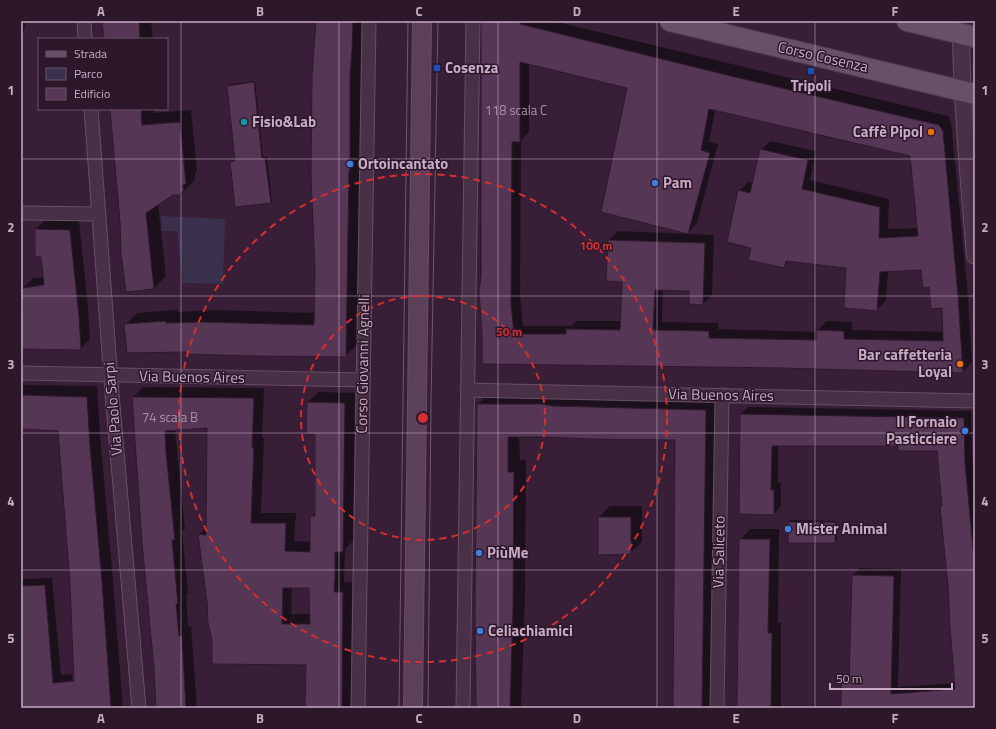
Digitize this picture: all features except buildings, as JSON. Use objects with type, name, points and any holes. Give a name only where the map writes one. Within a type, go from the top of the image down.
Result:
[{"type":"main road","points":[[413,708],[422,21]]},
{"type":"main road","name":"Corso Cosenza","points":[[670,21],[968,92]]},
{"type":"main road","points":[[907,21],[966,31]]},
{"type":"street","points":[[84,21],[85,38]]},
{"type":"street","name":"Corso Giovanni Agnelli","points":[[358,708],[369,21]]},
{"type":"street","points":[[463,708],[473,21]]},
{"type":"street","points":[[966,31],[975,256]]},
{"type":"street","name":"Via Paolo Sarpi","points":[[91,110],[110,376],[139,708]]},
{"type":"street","points":[[21,213],[99,214]]},
{"type":"street","name":"Via Buenos Aires","points":[[21,373],[363,380]]},
{"type":"street","name":"Via Buenos Aires","points":[[467,390],[975,401]]},
{"type":"street","name":"Via Saliceto","points":[[717,708],[722,395]]},
{"type":"green space","points":[[161,216],[225,219],[223,284],[183,283],[177,231],[162,231]]},
{"type":"tram line","points":[[399,708],[408,21]]},
{"type":"tram line","points":[[428,708],[431,401],[438,21]]},
{"type":"place","name":"Cosenza","points":[[437,68]]},
{"type":"place","name":"Tripoli","points":[[811,71]]},
{"type":"place","name":"Fisio&Lab","points":[[244,122]]},
{"type":"place","name":"Caffè Pipol","points":[[931,132]]},
{"type":"place","name":"Ortoincantato","points":[[350,164]]},
{"type":"place","name":"Pam","points":[[655,183]]},
{"type":"place","name":"Bar caffetteria Loyal","points":[[960,364]]},
{"type":"place","name":"Il Fornaio Pasticciere","points":[[965,431]]},
{"type":"place","name":"Mister Animal","points":[[788,529]]},
{"type":"place","name":"PiùMe","points":[[479,553]]},
{"type":"place","name":"Celiachiamici","points":[[480,631]]}]
